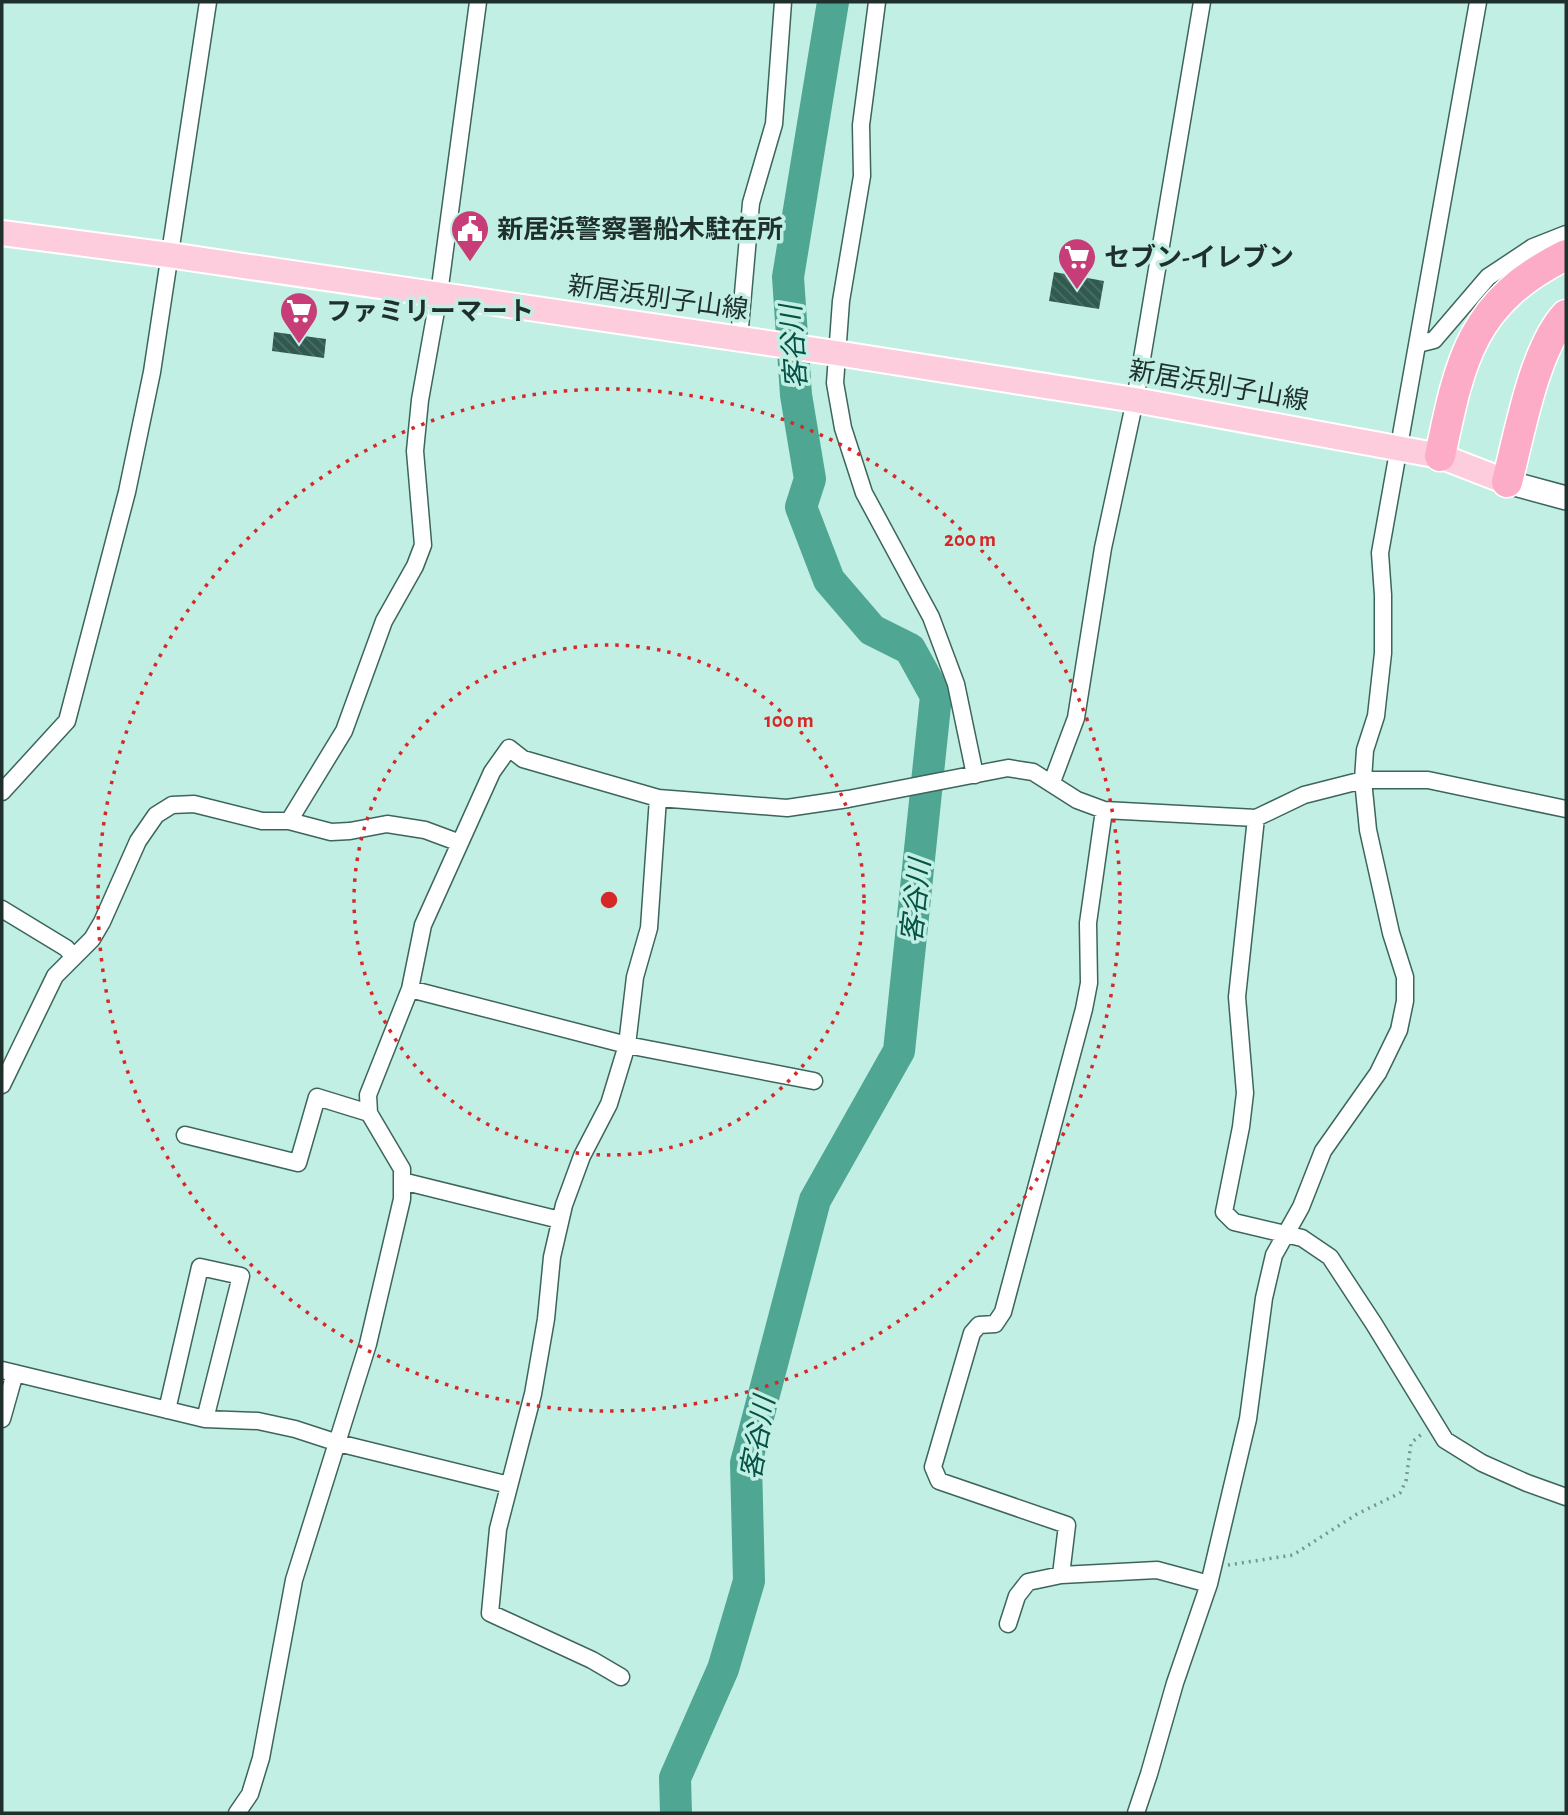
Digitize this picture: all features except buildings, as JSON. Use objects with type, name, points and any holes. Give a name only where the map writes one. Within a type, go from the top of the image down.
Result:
[{"type":"highway","points":[[1440,456],[1456,385],[1473,338],[1494,306],[1527,278],[1566,256]]},
{"type":"highway","points":[[1507,482],[1540,363],[1559,322],[1566,315]]},
{"type":"main road","name":"新居浜別子山線","points":[[2,233],[829,352],[1135,400],[1440,456],[1507,482]]},
{"type":"street","points":[[2,792],[67,721],[127,492],[152,372],[208,2]]},
{"type":"street","points":[[289,821],[344,731],[384,621],[415,566],[423,545],[415,452],[420,400],[439,295],[478,2]]},
{"type":"street","points":[[744,340],[751,203],[774,124],[783,2]]},
{"type":"street","points":[[877,2],[862,125],[862,176],[841,301],[829,352],[844,428],[864,493],[931,617],[956,684],[972,775]]},
{"type":"street","points":[[1052,782],[1076,718],[1103,548],[1135,400],[1202,2]]},
{"type":"street","points":[[1136,1813],[1210,1576],[1248,1419],[1264,1298],[1273,1255],[1301,1208],[1324,1151],[1378,1073],[1399,1030],[1405,1001],[1405,977],[1391,933],[1368,830],[1363,780],[1365,750],[1376,716],[1383,653],[1380,553],[1478,2]]},
{"type":"street","points":[[1418,344],[1434,340],[1488,277],[1533,247],[1566,234]]},
{"type":"street","points":[[1507,482],[1566,498]]},
{"type":"street","points":[[237,1813],[250,1794],[261,1758],[294,1580],[368,1344],[402,1199],[402,1169],[369,1113],[368,1094],[410,989],[423,925],[492,772],[509,748],[523,759],[658,798],[787,808],[1008,768],[1032,772],[1077,800],[1104,810],[1256,818],[1304,796],[1363,780],[1428,780],[1566,809]]},
{"type":"street","points":[[621,1677],[592,1660],[490,1613],[498,1529],[533,1394],[546,1319],[552,1257],[560,1220],[582,1156],[609,1104],[627,1045],[635,977],[649,928],[658,798]]},
{"type":"street","points":[[2,1085],[55,976],[92,939],[138,841],[156,815],[172,805],[194,804],[262,821],[289,821],[331,832],[387,824],[425,830],[460,843]]},
{"type":"street","points":[[1061,1575],[1066,1525],[939,1482],[933,1468],[972,1333],[979,1325],[995,1324],[1003,1312],[1084,1009],[1089,983],[1088,923],[1104,810]]},
{"type":"street","points":[[1256,818],[1237,997],[1245,1093],[1224,1212],[1234,1222],[1302,1238],[1330,1257],[1445,1440],[1482,1463],[1566,1497]]},
{"type":"street","points":[[2,909],[66,948],[73,956]]},
{"type":"street","points":[[410,989],[627,1045],[814,1081]]},
{"type":"street","points":[[185,1135],[298,1163],[317,1097],[369,1113]]},
{"type":"street","points":[[402,1181],[560,1220]]},
{"type":"street","points":[[167,1410],[200,1267],[241,1276],[205,1419]]},
{"type":"street","points":[[2,1419],[8,1372],[205,1419],[258,1421],[295,1429],[338,1443],[509,1485]]},
{"type":"street","points":[[1008,1624],[1017,1595],[1028,1583],[1061,1575],[1157,1570],[1210,1576]]},
{"type":"path","points":[[1210,1576],[1293,1555],[1357,1514],[1400,1493],[1406,1481],[1411,1443],[1434,1424]]},
{"type":"waterway","name":"客谷川","points":[[676,1813],[675,1778],[723,1669],[749,1581],[746,1463],[815,1200],[899,1051],[936,696],[910,649],[872,630],[829,580],[801,507],[810,479],[796,395],[788,277],[833,2]]},
{"type":"place","name":"新居浜警察署船木駐在所","points":[[470,263]]},
{"type":"place","name":"セブン-イレブン","points":[[1077,291]]},
{"type":"place","name":"ファミリーマート","points":[[299,345]]}]
